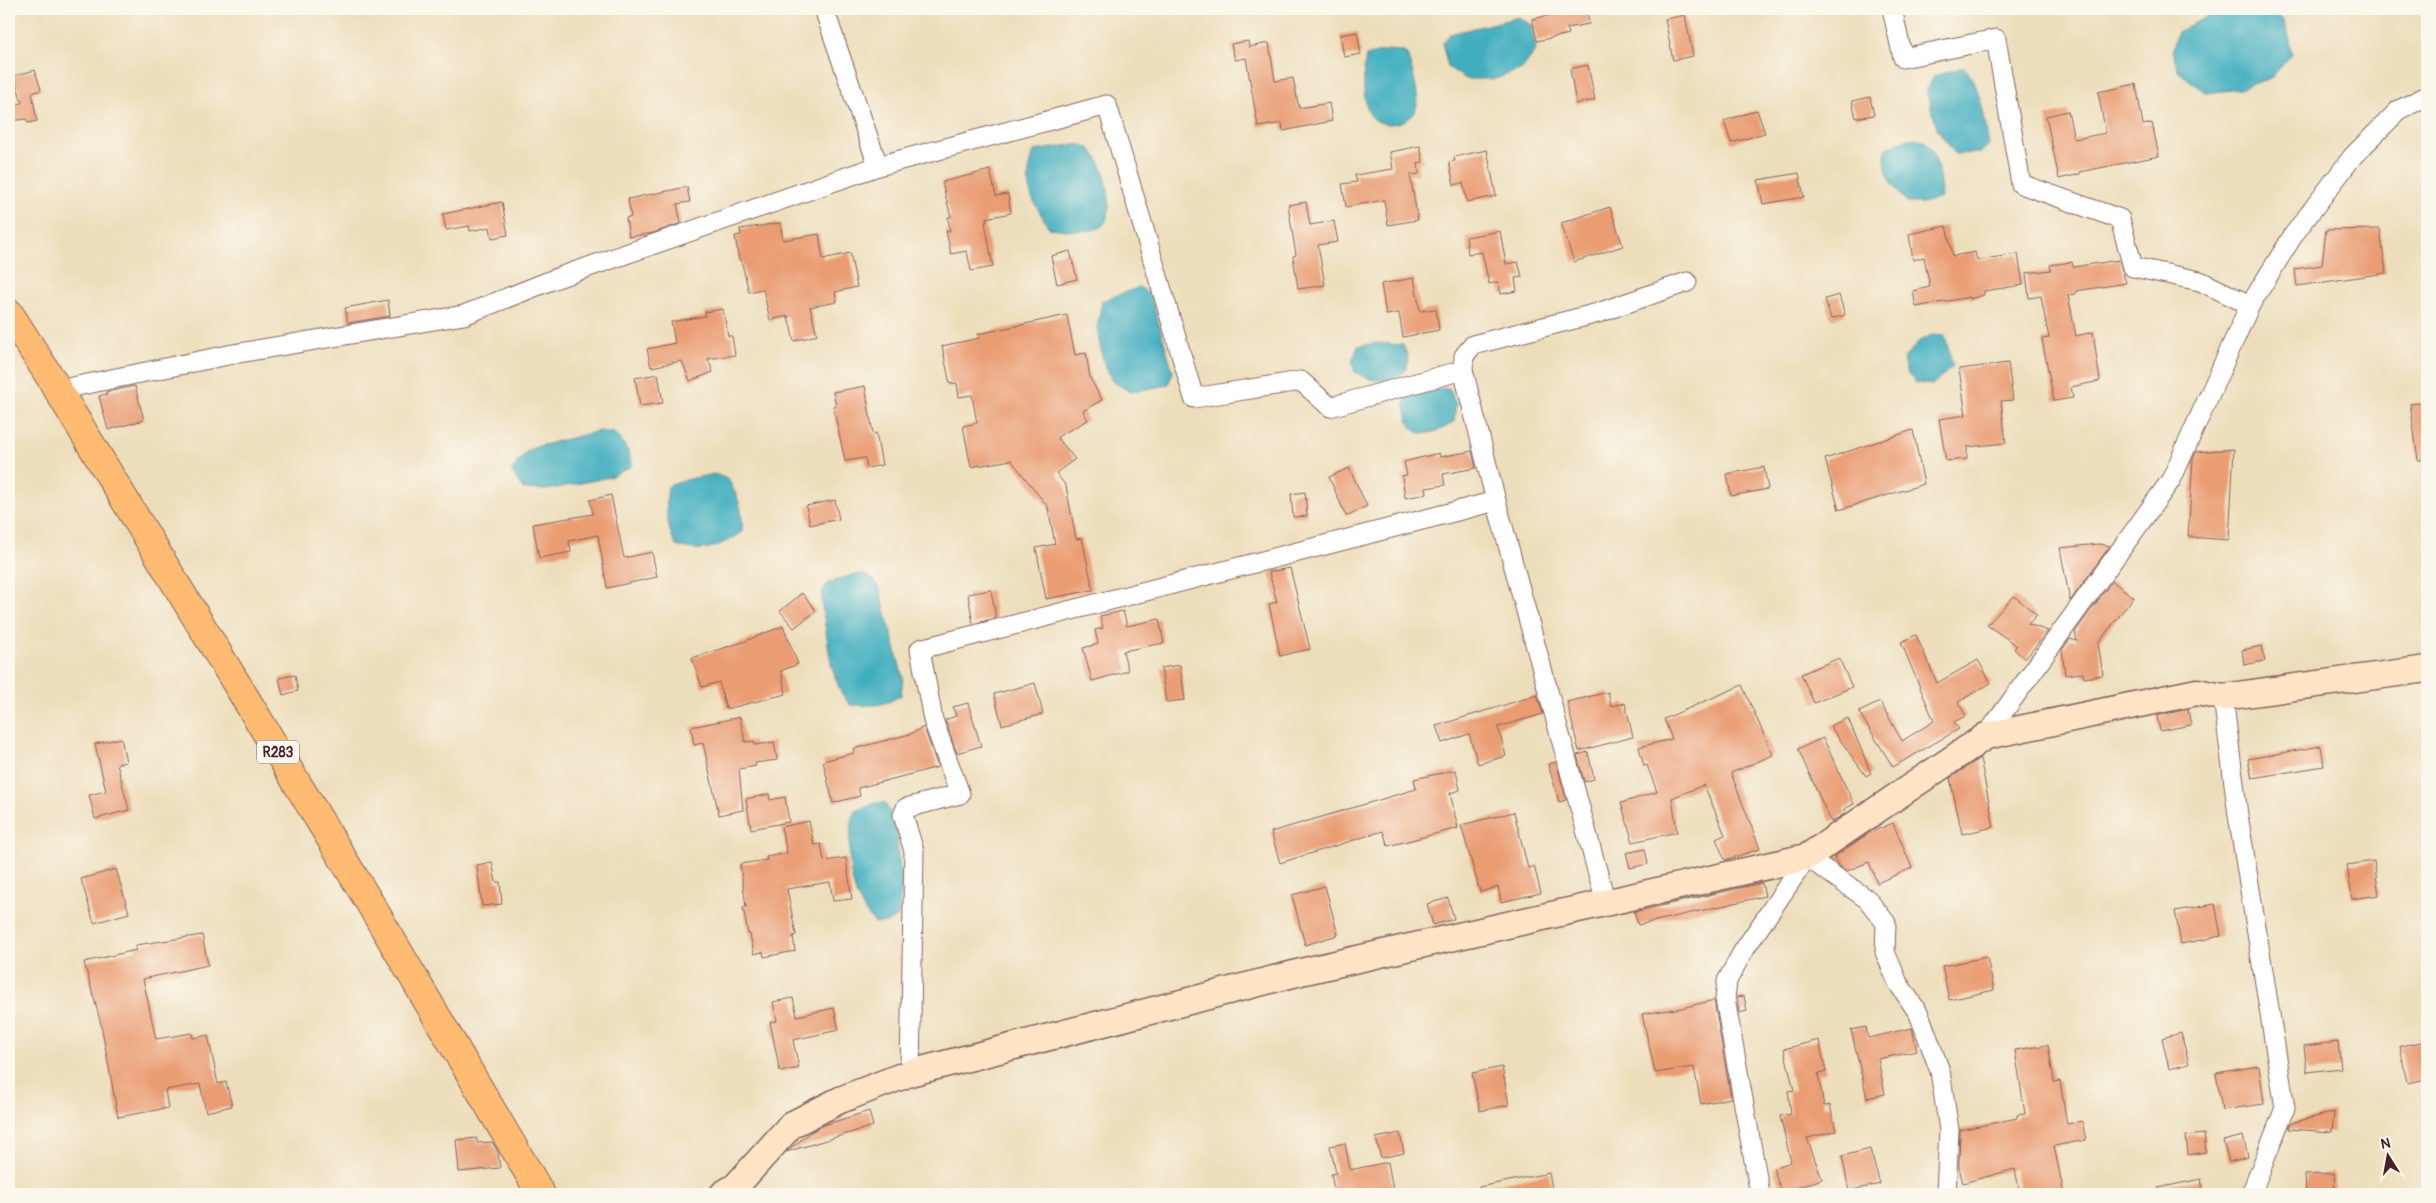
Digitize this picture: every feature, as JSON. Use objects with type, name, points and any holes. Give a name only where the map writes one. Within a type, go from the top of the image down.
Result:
[{"type":"main road","name":"R283","points":[[9,312],[368,900],[541,1194]]},
{"type":"street","points":[[824,9],[878,166]]},
{"type":"street","points":[[1892,9],[1903,58],[1996,39],[2021,184],[2120,219],[2134,268],[2200,281],[2250,305]]},
{"type":"street","points":[[1760,1194],[1725,999],[1727,981],[1742,953],[1808,857],[1986,736],[2171,480],[2250,305],[2294,234],[2353,156],[2399,110],[2427,96]]},
{"type":"street","points":[[58,390],[233,354],[464,316],[557,278],[878,166],[1107,105],[1194,398],[1301,382],[1330,406],[1464,370]]},
{"type":"street","points":[[1606,903],[1496,501],[1464,370],[1464,356],[1473,345],[1598,313],[1686,282]]},
{"type":"street","points":[[910,1073],[914,851],[903,815],[906,808],[960,794],[933,720],[920,649],[1496,501]]},
{"type":"street","points":[[1986,736],[2197,692],[2223,697],[2427,669]]},
{"type":"street","points":[[2223,697],[2238,815],[2285,1108],[2251,1194]]},
{"type":"street","points":[[723,1194],[736,1186],[790,1125],[840,1100],[910,1073],[1305,971],[1808,857],[1867,899],[1886,923],[1885,952],[1898,983],[1919,1014],[1940,1071],[1949,1130],[1946,1194]]},
{"type":"water","points":[[2241,9],[2265,10],[2279,16],[2287,30],[2292,54],[2272,77],[2240,89],[2206,93],[2179,72],[2172,51],[2178,32],[2208,17]]},
{"type":"water","points":[[1519,17],[1531,25],[1536,50],[1522,69],[1495,79],[1466,79],[1448,67],[1442,43],[1450,34]]},
{"type":"water","points":[[1388,50],[1402,51],[1408,55],[1417,98],[1415,110],[1411,115],[1406,120],[1393,124],[1386,124],[1374,119],[1367,107],[1364,89],[1366,56]]},
{"type":"water","points":[[1964,67],[1975,84],[1986,125],[1989,145],[1980,153],[1955,154],[1938,130],[1926,91],[1934,76]]},
{"type":"water","points":[[1906,139],[1922,140],[1931,149],[1937,166],[1941,198],[1923,203],[1907,203],[1893,184],[1887,173],[1885,149]]},
{"type":"water","points":[[1071,145],[1084,145],[1093,152],[1099,161],[1108,187],[1108,212],[1105,222],[1094,230],[1081,231],[1049,228],[1030,192],[1028,184],[1030,164],[1034,151]]},
{"type":"water","points":[[1139,287],[1150,294],[1173,372],[1168,385],[1130,392],[1112,381],[1103,361],[1097,329],[1102,301]]},
{"type":"water","points":[[1932,335],[1945,336],[1953,366],[1932,385],[1916,383],[1906,372],[1903,359],[1921,340]]},
{"type":"water","points":[[1377,343],[1403,345],[1408,357],[1407,369],[1395,378],[1382,381],[1362,376],[1355,372],[1352,361],[1358,346]]},
{"type":"water","points":[[1449,388],[1456,404],[1454,422],[1432,433],[1416,431],[1407,419],[1405,395]]},
{"type":"water","points":[[599,431],[613,432],[617,436],[628,451],[632,466],[610,477],[547,490],[523,489],[511,471],[527,451],[539,446]]},
{"type":"water","points":[[714,474],[728,479],[735,492],[740,504],[742,532],[711,548],[695,549],[676,546],[667,517],[668,486]]},
{"type":"water","points":[[864,574],[874,580],[880,590],[903,678],[901,695],[889,702],[864,706],[850,705],[840,691],[831,664],[822,606],[822,592],[828,583],[853,575]]},
{"type":"water","points":[[875,803],[885,803],[897,826],[902,884],[898,916],[886,923],[875,923],[865,912],[858,899],[854,885],[849,856],[854,812]]},
{"type":"building","points":[[1560,9],[1587,9],[1589,24],[1567,28],[1569,34],[1537,41],[1532,19],[1560,13]]},
{"type":"building","points":[[1685,15],[1693,56],[1673,60],[1665,19]]},
{"type":"building","points":[[1357,32],[1361,54],[1344,57],[1340,35]]},
{"type":"building","points":[[1248,41],[1249,47],[1269,43],[1275,81],[1293,78],[1299,108],[1329,103],[1332,121],[1283,131],[1282,123],[1258,127],[1246,58],[1235,60],[1231,44]]},
{"type":"building","points":[[1588,65],[1595,100],[1576,104],[1570,69]]},
{"type":"building","points":[[35,70],[41,90],[32,93],[37,121],[28,123],[26,119],[9,121],[9,105],[22,103],[14,76]]},
{"type":"building","points":[[2136,84],[2143,125],[2152,123],[2159,156],[2080,172],[2080,174],[2059,179],[2046,116],[2068,111],[2074,139],[2106,133],[2098,92]]},
{"type":"building","points":[[1870,97],[1874,115],[1856,118],[1852,101]]},
{"type":"building","points":[[1757,110],[1765,133],[1731,143],[1724,121]]},
{"type":"building","points":[[1420,146],[1423,162],[1418,163],[1419,174],[1410,175],[1418,220],[1388,225],[1384,200],[1346,207],[1342,184],[1357,182],[1355,175],[1393,169],[1390,152]]},
{"type":"building","points":[[1487,150],[1496,196],[1467,202],[1463,183],[1454,185],[1449,162],[1455,161],[1454,157]]},
{"type":"building","points":[[990,170],[996,196],[1008,194],[1011,213],[986,218],[987,222],[985,222],[993,267],[971,271],[967,251],[951,254],[946,231],[950,231],[948,217],[951,217],[942,182]]},
{"type":"building","points":[[1799,173],[1804,197],[1763,204],[1758,180]]},
{"type":"building","points":[[687,187],[690,202],[677,204],[681,223],[653,233],[629,237],[626,218],[631,217],[628,199]]},
{"type":"building","points":[[502,202],[508,235],[492,238],[490,227],[470,231],[469,226],[446,230],[443,214]]},
{"type":"building","points":[[1306,202],[1310,225],[1334,221],[1338,242],[1318,245],[1325,285],[1298,289],[1293,256],[1296,255],[1288,205]]},
{"type":"building","points":[[1610,207],[1623,246],[1574,262],[1561,223]]},
{"type":"building","points":[[780,223],[783,240],[819,234],[823,259],[850,253],[857,287],[835,292],[837,302],[810,307],[817,335],[794,341],[788,316],[770,320],[763,289],[749,292],[741,259],[739,260],[735,236],[741,235],[740,229]]},
{"type":"building","points":[[1946,226],[1953,256],[1975,252],[1977,260],[2018,254],[2023,285],[1984,291],[1984,295],[1970,299],[1970,297],[1916,307],[1913,291],[1930,287],[1924,257],[1913,260],[1909,234]]},
{"type":"building","points":[[2380,229],[2386,273],[2297,286],[2295,269],[2322,265],[2326,230]]},
{"type":"building","points":[[1500,231],[1506,264],[1518,262],[1522,277],[1515,278],[1517,291],[1501,294],[1498,282],[1489,284],[1482,252],[1468,254],[1466,237]]},
{"type":"building","points":[[1070,251],[1077,279],[1057,284],[1051,256]]},
{"type":"building","points":[[2119,260],[2126,283],[2076,291],[2076,294],[2068,295],[2076,336],[2093,332],[2100,381],[2071,387],[2073,398],[2054,401],[2042,339],[2049,338],[2041,296],[2029,298],[2026,273],[2051,270],[2050,265],[2072,262],[2073,267]]},
{"type":"building","points":[[1414,278],[1420,311],[1436,309],[1439,330],[1403,337],[1399,313],[1386,315],[1381,284]]},
{"type":"building","points":[[1839,295],[1845,315],[1831,319],[1825,299]]},
{"type":"building","points":[[388,300],[390,316],[348,323],[345,308]]},
{"type":"building","points":[[723,309],[728,336],[732,336],[735,355],[708,359],[713,372],[690,381],[682,361],[651,367],[647,349],[675,343],[671,322],[705,316],[705,312]]},
{"type":"building","points":[[1067,315],[1075,355],[1086,353],[1090,378],[1102,400],[1083,411],[1088,420],[1057,437],[1075,459],[1056,473],[1066,486],[1076,539],[1082,538],[1093,590],[1046,599],[1036,548],[1055,544],[1048,507],[1011,460],[971,467],[963,426],[977,423],[972,395],[959,397],[957,383],[950,384],[942,346],[979,338],[978,334]]},
{"type":"building","points":[[2008,363],[2013,400],[2001,401],[2006,443],[1967,447],[1967,459],[1946,461],[1939,419],[1966,415],[1959,369]]},
{"type":"building","points":[[658,374],[663,403],[640,406],[635,378]]},
{"type":"building","points":[[135,386],[144,420],[108,430],[99,396],[107,394],[106,392]]},
{"type":"building","points":[[865,386],[873,434],[876,433],[882,465],[867,468],[865,458],[845,461],[833,406],[836,406],[833,392]]},
{"type":"building","points":[[2427,402],[2427,460],[2418,460],[2410,404]]},
{"type":"building","points":[[1913,430],[1924,484],[1839,510],[1825,459]]},
{"type":"building","points":[[2234,449],[2229,540],[2188,537],[2193,458],[2196,452]]},
{"type":"building","points":[[1472,451],[1476,468],[1443,474],[1445,485],[1426,488],[1427,494],[1405,498],[1402,476],[1407,475],[1404,462],[1439,453],[1440,457]]},
{"type":"building","points":[[1764,467],[1768,489],[1731,496],[1727,474]]},
{"type":"building","points":[[1349,468],[1367,506],[1346,516],[1329,477]]},
{"type":"building","points":[[1305,492],[1307,516],[1293,517],[1291,494]]},
{"type":"building","points":[[611,495],[624,558],[652,552],[657,577],[607,588],[598,535],[569,541],[571,552],[539,558],[533,524],[593,514],[590,500]]},
{"type":"building","points":[[835,500],[839,519],[810,525],[806,506]]},
{"type":"building","points":[[2099,544],[2110,546],[2070,601],[2060,548]]},
{"type":"building","points":[[1290,568],[1310,649],[1280,656],[1269,604],[1277,602],[1269,572]]},
{"type":"building","points":[[2112,581],[2134,597],[2098,643],[2103,675],[2084,678],[2083,673],[2065,675],[2062,650],[2070,639],[2077,641],[2075,632]]},
{"type":"building","points":[[991,590],[996,618],[973,624],[968,594]]},
{"type":"building","points":[[802,593],[816,611],[794,628],[780,611]]},
{"type":"building","points":[[2014,596],[2037,615],[2028,624],[2048,631],[2025,659],[2014,649],[2017,646],[1987,625]]},
{"type":"building","points":[[1123,611],[1127,626],[1159,619],[1164,643],[1123,651],[1128,671],[1092,681],[1083,648],[1098,644],[1095,630],[1103,628],[1100,616]]},
{"type":"building","points":[[783,626],[798,664],[781,671],[786,694],[726,709],[719,682],[702,687],[692,658],[743,642]]},
{"type":"building","points":[[1916,635],[1937,683],[1978,660],[1991,683],[1958,702],[1966,716],[1954,722],[1959,729],[1893,767],[1859,712],[1880,702],[1902,741],[1934,721],[1901,642]]},
{"type":"building","points":[[2262,646],[2265,661],[2244,665],[2242,650]]},
{"type":"building","points":[[1839,658],[1852,687],[1814,703],[1801,674]]},
{"type":"building","points":[[1180,665],[1185,700],[1166,702],[1161,668]]},
{"type":"building","points":[[295,675],[298,691],[283,695],[279,678]]},
{"type":"building","points":[[1035,683],[1043,714],[1002,725],[994,694]]},
{"type":"building","points":[[1742,685],[1773,755],[1731,773],[1760,849],[1725,860],[1716,839],[1725,835],[1704,785],[1672,798],[1677,832],[1633,842],[1621,803],[1657,792],[1647,765],[1644,766],[1639,747],[1672,739],[1664,719]]},
{"type":"building","points":[[1608,692],[1611,706],[1625,703],[1633,737],[1579,751],[1567,702]]},
{"type":"building","points":[[1537,695],[1543,714],[1498,727],[1506,756],[1478,764],[1469,734],[1442,743],[1436,726]]},
{"type":"building","points":[[968,703],[981,746],[957,753],[945,720],[956,716],[953,707]]},
{"type":"building","points":[[2188,709],[2191,725],[2160,731],[2157,716]]},
{"type":"building","points":[[740,717],[745,742],[754,741],[755,745],[774,742],[777,760],[755,763],[756,766],[739,769],[743,810],[719,815],[703,743],[694,745],[691,727]]},
{"type":"building","points":[[1848,718],[1871,773],[1866,776],[1830,726]]},
{"type":"building","points":[[924,727],[938,767],[858,788],[860,796],[833,803],[823,761],[854,753],[853,749],[910,734]]},
{"type":"building","points":[[121,738],[126,762],[117,764],[129,810],[95,819],[89,795],[106,791],[95,744]]},
{"type":"building","points":[[1823,738],[1854,804],[1844,809],[1846,813],[1831,822],[1798,749]]},
{"type":"building","points":[[2321,746],[2324,766],[2252,778],[2248,759]]},
{"type":"building","points":[[1588,752],[1594,779],[1584,782],[1577,755]]},
{"type":"building","points":[[1980,758],[1994,827],[1962,834],[1950,778]]},
{"type":"building","points":[[1556,762],[1566,800],[1559,802],[1548,764]]},
{"type":"building","points":[[1456,770],[1460,790],[1450,793],[1458,828],[1388,846],[1383,831],[1280,863],[1271,832],[1416,789],[1414,779]]},
{"type":"building","points":[[769,794],[770,800],[785,797],[789,822],[751,829],[746,799]]},
{"type":"building","points":[[1514,812],[1528,868],[1534,866],[1541,893],[1501,902],[1498,887],[1480,892],[1461,825]]},
{"type":"building","points":[[809,821],[814,845],[821,844],[824,861],[846,858],[852,899],[833,901],[830,882],[787,889],[796,935],[793,936],[795,951],[764,957],[763,952],[754,954],[743,907],[746,907],[740,864],[767,860],[766,857],[787,853],[781,827]]},
{"type":"building","points":[[1893,823],[1912,868],[1877,883],[1869,862],[1847,871],[1838,865],[1834,857],[1869,833]]},
{"type":"building","points":[[1645,849],[1648,864],[1630,868],[1626,853]]},
{"type":"building","points":[[2374,861],[2379,895],[2352,899],[2347,865]]},
{"type":"building","points":[[492,862],[496,882],[500,882],[502,904],[482,906],[477,865]]},
{"type":"building","points":[[116,869],[129,913],[94,923],[81,879]]},
{"type":"building","points":[[1762,883],[1765,896],[1638,925],[1634,912]]},
{"type":"building","points":[[1325,886],[1338,935],[1305,945],[1292,895]]},
{"type":"building","points":[[1448,898],[1454,919],[1433,925],[1427,904]]},
{"type":"building","points":[[2215,904],[2221,936],[2181,944],[2175,911]]},
{"type":"building","points":[[202,935],[208,965],[143,979],[156,1039],[192,1033],[193,1038],[208,1035],[218,1084],[226,1082],[232,1106],[206,1112],[200,1084],[165,1090],[168,1108],[118,1117],[101,1024],[84,962],[136,950],[136,945]]},
{"type":"building","points":[[1987,957],[1994,990],[1949,1000],[1942,966]]},
{"type":"building","points":[[1744,996],[1747,1011],[1739,1013],[1737,997]]},
{"type":"building","points":[[793,998],[797,1016],[834,1008],[839,1030],[793,1040],[799,1068],[780,1072],[770,1022],[777,1021],[773,1002]]},
{"type":"building","points":[[1714,1000],[1731,1098],[1701,1104],[1694,1067],[1655,1073],[1642,1014],[1682,1008]]},
{"type":"building","points":[[1866,1027],[1868,1038],[1912,1028],[1917,1051],[1878,1059],[1885,1094],[1867,1098],[1851,1030]]},
{"type":"building","points":[[2181,1033],[2189,1064],[2169,1069],[2162,1038]]},
{"type":"building","points":[[1819,1040],[1826,1072],[1818,1074],[1824,1106],[1830,1105],[1836,1131],[1807,1138],[1822,1179],[1782,1193],[1773,1168],[1791,1162],[1780,1116],[1791,1114],[1788,1091],[1794,1090],[1784,1049]]},
{"type":"building","points":[[2427,1041],[2427,1079],[2407,1083],[2400,1046]]},
{"type":"building","points":[[2338,1042],[2341,1068],[2307,1072],[2304,1046]]},
{"type":"building","points":[[2048,1045],[2054,1082],[2060,1081],[2067,1124],[2082,1121],[2086,1140],[2054,1146],[2064,1194],[2020,1194],[2015,1169],[1963,1183],[1959,1167],[1960,1130],[2017,1118],[2017,1115],[2025,1114],[2015,1050]]},
{"type":"building","points":[[2259,1066],[2264,1104],[2222,1110],[2216,1073]]},
{"type":"building","points":[[1502,1067],[1509,1105],[1480,1111],[1472,1073]]},
{"type":"building","points":[[869,1111],[873,1126],[786,1152],[811,1132],[824,1125]]},
{"type":"building","points":[[2334,1112],[2332,1132],[2289,1129],[2291,1123]]},
{"type":"building","points":[[1400,1133],[1404,1153],[1381,1158],[1376,1138]]},
{"type":"building","points":[[2204,1134],[2206,1152],[2188,1155],[2186,1136]]},
{"type":"building","points":[[2243,1136],[2248,1157],[2229,1162],[2223,1141]]},
{"type":"building","points":[[477,1138],[477,1143],[492,1142],[498,1152],[500,1168],[459,1172],[456,1140]]},
{"type":"building","points":[[1345,1143],[1350,1170],[1388,1162],[1393,1190],[1371,1194],[1335,1194],[1331,1174],[1336,1173],[1330,1146]]},
{"type":"building","points":[[1870,1149],[1880,1184],[1849,1191],[1842,1156]]},
{"type":"building","points":[[1549,1173],[1553,1194],[1480,1194],[1479,1187]]},
{"type":"building","points":[[2334,1173],[2335,1194],[2306,1194],[2305,1175]]},
{"type":"building","points":[[2201,1179],[2204,1194],[2159,1194],[2158,1188]]}]
